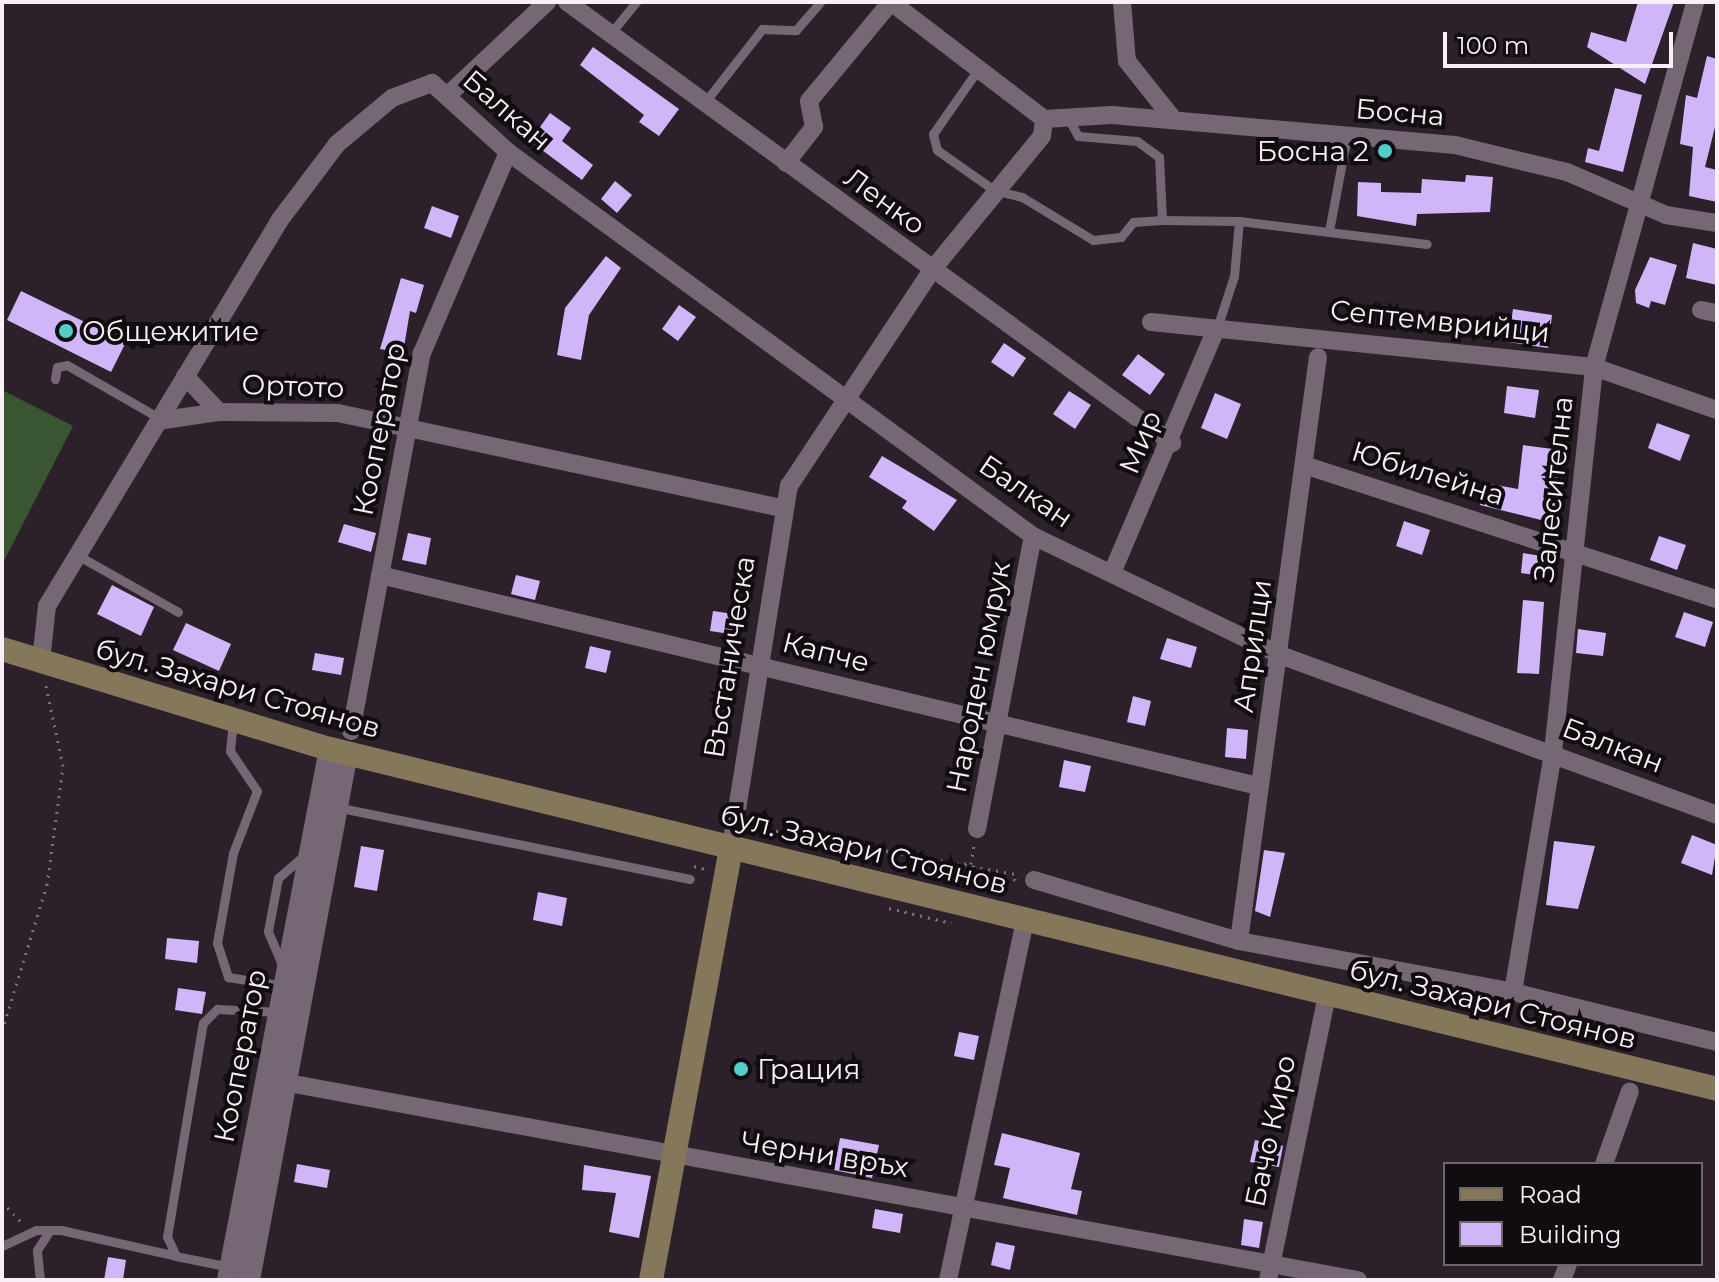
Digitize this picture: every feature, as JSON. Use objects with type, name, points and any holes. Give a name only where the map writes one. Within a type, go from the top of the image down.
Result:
[{"type":"main road","name":"бул. Захари Стоянов","points":[[2,649],[233,722],[343,744],[731,847],[1717,1089]]},
{"type":"main road","name":"Въстаническа","points":[[651,1280],[731,847]]},
{"type":"street","points":[[448,95],[547,2]]},
{"type":"street","name":"Ленко","points":[[567,2],[1172,443]]},
{"type":"street","points":[[786,163],[814,127],[809,101],[891,2],[1044,119]]},
{"type":"street","points":[[1122,2],[1127,61],[1174,120]]},
{"type":"street","name":"Залесителна","points":[[1513,992],[1553,752],[1594,367],[1643,206],[1695,2]]},
{"type":"street","name":"Балкан","points":[[185,376],[279,221],[337,144],[392,98],[432,83],[508,152],[1033,536],[1280,655],[1553,752],[1717,815]]},
{"type":"street","name":"Босна","points":[[1044,119],[1065,114],[1174,120],[1469,148],[1567,172],[1643,206],[1717,223]]},
{"type":"street","name":"Въстаническа","points":[[731,847],[782,508],[846,397],[932,270],[994,190],[1042,136],[1044,119]]},
{"type":"street","name":"Кооператор","points":[[236,1276],[279,1012],[311,846],[343,744],[380,575],[422,353],[508,152]]},
{"type":"street","name":"Септемврийци","points":[[1151,322],[1215,331],[1320,335],[1594,367],[1717,410]]},
{"type":"street","name":"Мир","points":[[1112,573],[1172,443],[1215,331]]},
{"type":"street","name":"Априлци","points":[[1239,941],[1318,357]]},
{"type":"street","points":[[41,661],[47,606],[164,420],[185,376],[219,412]]},
{"type":"street","name":"Ортото","points":[[164,420],[219,412],[338,413],[409,424],[782,508]]},
{"type":"street","name":"Юбилейна","points":[[1304,465],[1575,547],[1717,599]]},
{"type":"street","name":"Народен юмрук","points":[[977,829],[1033,536]]},
{"type":"street","name":"Капче","points":[[380,575],[1258,786]]},
{"type":"street","name":"Кооператор","points":[[236,1276],[283,1082],[336,807],[343,744]]},
{"type":"street","points":[[1034,880],[1239,941],[1513,992],[1717,1042]]},
{"type":"street","points":[[948,1280],[1025,920]]},
{"type":"street","name":"Бачо Киро","points":[[1270,1272],[1327,994]]},
{"type":"street","name":"Черни връх","points":[[283,1082],[675,1157],[963,1205],[1270,1272],[1358,1280]]},
{"type":"street","points":[[1605,1162],[1630,1091]]},
{"type":"lane","points":[[610,34],[636,2]]},
{"type":"lane","points":[[704,103],[762,29],[796,30],[820,2]]},
{"type":"lane","points":[[979,68],[933,142],[994,190],[1022,197],[1093,240],[1121,237],[1133,222],[1162,220],[1239,221],[1427,244]]},
{"type":"lane","points":[[1065,114],[1078,136],[1137,141],[1159,157],[1162,220]]},
{"type":"lane","points":[[1329,231],[1347,136]]},
{"type":"lane","points":[[1215,331],[1234,276],[1239,221]]},
{"type":"lane","points":[[55,379],[57,367],[67,365],[164,420]]},
{"type":"lane","points":[[77,555],[178,612]]},
{"type":"lane","points":[[233,722],[230,751],[257,791],[233,853],[217,943],[228,977],[285,981]]},
{"type":"lane","points":[[336,807],[690,879]]},
{"type":"lane","points":[[176,1256],[167,1237],[207,1014],[279,1012]]},
{"type":"lane","points":[[2,1246],[36,1230],[176,1256],[236,1276]]},
{"type":"lane","points":[[40,1280],[37,1250],[48,1233]]},
{"type":"path","points":[[2,1031],[47,885],[63,766],[41,661]]},
{"type":"path","points":[[760,828],[964,863],[1034,880]]},
{"type":"path","points":[[694,866],[713,871]]},
{"type":"path","points":[[2,1124],[2,1165]]},
{"type":"path","points":[[2,1202],[15,1220],[36,1230]]},
{"type":"green space","points":[[2,390],[73,426],[2,565]]},
{"type":"building","points":[[1638,2],[1674,2],[1645,84],[1587,47],[1591,32],[1626,42]]},
{"type":"building","points":[[593,47],[679,109],[659,136],[639,122],[644,115],[580,65]]},
{"type":"building","points":[[1707,56],[1717,59],[1717,119],[1705,167],[1717,170],[1717,202],[1689,196],[1693,147],[1680,144],[1686,95],[1697,98]]},
{"type":"building","points":[[1615,88],[1642,95],[1623,172],[1585,162],[1588,148],[1599,151]]},
{"type":"building","points":[[550,113],[571,128],[562,141],[593,165],[582,180],[530,141]]},
{"type":"building","points":[[1466,175],[1493,177],[1490,212],[1417,214],[1416,226],[1357,216],[1358,182],[1381,183],[1381,192],[1421,193],[1422,179],[1465,182]]},
{"type":"building","points":[[615,181],[632,195],[617,213],[601,199]]},
{"type":"building","points":[[432,206],[459,216],[451,238],[424,228]]},
{"type":"building","points":[[1693,243],[1717,249],[1717,285],[1686,278]]},
{"type":"building","points":[[606,256],[621,268],[589,315],[581,360],[557,355],[565,308]]},
{"type":"building","points":[[1650,257],[1677,265],[1665,305],[1651,301],[1649,308],[1636,303],[1635,290]]},
{"type":"building","points":[[401,278],[424,285],[416,313],[410,311],[403,353],[380,349]]},
{"type":"building","name":"Общежитие","points":[[21,291],[126,342],[111,372],[7,320]]},
{"type":"building","points":[[679,305],[696,317],[678,341],[662,329]]},
{"type":"building","points":[[1513,309],[1552,315],[1548,348],[1508,342]]},
{"type":"building","points":[[1004,343],[1026,358],[1013,377],[991,362]]},
{"type":"building","points":[[1138,354],[1165,374],[1150,395],[1122,375]]},
{"type":"building","points":[[1507,386],[1539,390],[1535,418],[1504,413]]},
{"type":"building","points":[[1069,391],[1091,405],[1075,429],[1053,414]]},
{"type":"building","points":[[1215,393],[1241,404],[1227,439],[1201,428]]},
{"type":"building","points":[[1657,423],[1690,435],[1680,461],[1648,448]]},
{"type":"building","points":[[1523,445],[1560,450],[1553,523],[1480,505],[1485,483],[1518,489]]},
{"type":"building","points":[[882,456],[957,500],[934,531],[902,508],[907,501],[869,477]]},
{"type":"building","points":[[1404,521],[1430,530],[1422,555],[1396,546]]},
{"type":"building","points":[[344,524],[376,533],[371,552],[338,542]]},
{"type":"building","points":[[408,533],[431,538],[426,565],[402,560]]},
{"type":"building","points":[[1659,536],[1686,545],[1677,570],[1650,560]]},
{"type":"building","points":[[1523,553],[1548,557],[1545,576],[1521,573]]},
{"type":"building","points":[[516,575],[540,581],[535,600],[511,594]]},
{"type":"building","points":[[112,585],[154,607],[141,636],[97,614]]},
{"type":"building","points":[[1523,600],[1544,602],[1539,674],[1517,673]]},
{"type":"building","points":[[713,611],[741,615],[737,635],[710,631]]},
{"type":"building","points":[[1684,612],[1713,622],[1705,647],[1675,637]]},
{"type":"building","points":[[186,623],[231,644],[219,671],[173,650]]},
{"type":"building","points":[[1578,629],[1606,633],[1603,656],[1576,653]]},
{"type":"building","points":[[1167,638],[1197,647],[1191,668],[1160,659]]},
{"type":"building","points":[[590,646],[611,651],[606,673],[585,668]]},
{"type":"building","points":[[315,653],[344,658],[341,675],[312,670]]},
{"type":"building","points":[[1133,696],[1151,701],[1145,726],[1127,722]]},
{"type":"building","points":[[1227,728],[1248,730],[1246,759],[1225,757]]},
{"type":"building","points":[[1064,760],[1091,766],[1085,792],[1059,787]]},
{"type":"building","points":[[1692,835],[1717,845],[1712,875],[1681,863]]},
{"type":"building","points":[[1554,841],[1595,846],[1578,909],[1546,905]]},
{"type":"building","points":[[361,846],[384,850],[377,891],[354,887]]},
{"type":"building","points":[[1264,850],[1285,853],[1270,917],[1255,911]]},
{"type":"building","points":[[538,892],[567,898],[562,926],[533,920]]},
{"type":"building","points":[[167,938],[199,941],[197,963],[165,959]]},
{"type":"building","points":[[178,988],[206,992],[202,1014],[175,1010]]},
{"type":"building","points":[[959,1032],[979,1036],[974,1060],[954,1056]]},
{"type":"building","points":[[1002,1133],[1080,1153],[1071,1189],[1082,1191],[1077,1215],[1003,1198],[1010,1168],[994,1165]]},
{"type":"building","points":[[840,1138],[879,1145],[872,1178],[834,1170]]},
{"type":"building","points":[[1255,1140],[1283,1146],[1279,1167],[1250,1162]]},
{"type":"building","points":[[297,1164],[330,1170],[327,1188],[294,1182]]},
{"type":"building","points":[[584,1165],[651,1176],[639,1238],[609,1232],[616,1193],[582,1190]]},
{"type":"building","points":[[875,1209],[903,1214],[900,1233],[872,1228]]},
{"type":"building","points":[[1244,1219],[1263,1222],[1259,1248],[1241,1245]]},
{"type":"building","points":[[996,1242],[1015,1246],[1010,1270],[991,1265]]},
{"type":"building","points":[[108,1257],[126,1260],[123,1280],[104,1280]]},
{"type":"place","name":"Босна 2","points":[[1385,151]]},
{"type":"place","name":"Общежитие","points":[[66,331]]},
{"type":"place","name":"Грация","points":[[741,1069]]}]
